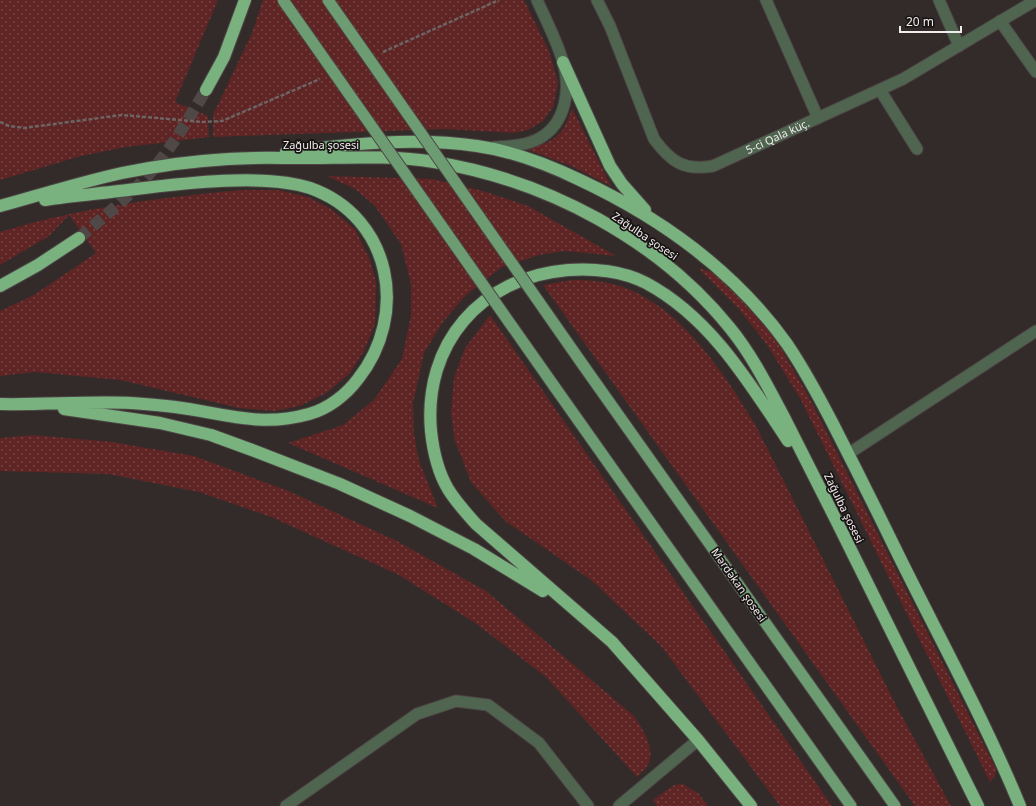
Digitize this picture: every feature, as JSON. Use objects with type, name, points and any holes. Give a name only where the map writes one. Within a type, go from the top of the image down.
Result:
[{"type":"highway","points":[[206,90],[224,57],[245,0]]},
{"type":"highway","points":[[563,62],[610,166],[631,195],[652,218]]},
{"type":"highway","points":[[230,158],[303,150],[413,142],[451,142],[491,148],[521,156],[568,174],[652,218],[699,251],[721,270],[766,318],[791,351],[820,400],[987,734],[1020,806]]},
{"type":"highway","name":"Zağulba şosesi","points":[[0,207],[118,174],[230,158],[389,158],[433,162],[488,174],[539,191],[592,216],[632,240],[670,267],[704,298],[730,328],[769,388],[820,486],[978,806]]},
{"type":"highway","points":[[0,207],[58,198],[154,187],[243,181],[285,183],[309,188],[333,198],[352,215],[368,232],[378,254],[387,282],[386,316],[380,341],[369,366],[349,391],[312,413],[271,421],[255,420],[174,407],[129,403],[0,404]]},
{"type":"highway","points":[[0,286],[38,265],[79,238]]},
{"type":"highway","points":[[751,806],[698,740],[612,642],[476,524],[458,504],[447,488],[438,467],[433,444],[430,416],[433,389],[439,362],[448,341],[469,313],[508,285],[541,274],[557,271],[593,270],[630,276],[664,293],[688,312],[720,344],[748,381],[820,486]]},
{"type":"highway","points":[[27,404],[160,423],[210,435],[252,450],[340,484],[410,516],[474,549],[572,608]]},
{"type":"main road","points":[[283,0],[851,806]]},
{"type":"main road","name":"Mərdəkan şosesi","points":[[328,0],[895,806]]},
{"type":"street","points":[[491,148],[524,144],[538,139],[551,129],[561,114],[565,104],[566,82],[563,62],[537,0]]},
{"type":"street","name":"5-ci Qala küç.","points":[[597,0],[610,26],[654,139],[664,152],[681,164],[686,167],[699,168],[713,166],[903,79],[1036,0]]},
{"type":"street","points":[[766,0],[818,118]]},
{"type":"street","points":[[939,0],[959,46]]},
{"type":"street","points":[[1000,20],[1036,72]]},
{"type":"street","points":[[880,90],[917,149]]},
{"type":"street","points":[[848,454],[1036,331]]},
{"type":"street","points":[[286,806],[417,714],[456,701],[488,705],[539,743],[588,806]]},
{"type":"street","points":[[619,806],[698,740]]},
{"type":"path","points":[[377,54],[499,0]]},
{"type":"path","points":[[0,122],[9,126],[24,128],[122,114],[203,122],[222,121],[327,76]]},
{"type":"shaded area","points":[[0,0],[218,0],[175,102],[208,116],[209,137],[126,147],[81,156],[0,180]]},
{"type":"shaded area","points":[[263,0],[524,0],[549,51],[558,83],[553,107],[543,121],[528,130],[513,133],[445,129],[213,137],[213,115],[252,33]]},
{"type":"shaded area","points":[[572,108],[611,186],[571,166],[526,149],[551,141],[565,125]]},
{"type":"shaded area","points":[[327,176],[432,179],[483,191],[528,206],[616,256],[565,251],[539,255],[502,267],[466,295],[442,323],[424,353],[413,403],[414,434],[419,461],[438,508],[288,443],[343,425],[374,400],[402,359],[411,315],[411,284],[401,244],[375,206],[355,189]]},
{"type":"shaded area","points":[[243,190],[278,190],[308,197],[331,209],[355,229],[370,260],[376,282],[375,324],[364,351],[350,373],[328,392],[300,406],[274,411],[239,408],[120,380],[35,372],[0,376],[0,311],[34,295],[96,253],[69,215],[49,236],[0,265],[0,232],[59,216],[90,210],[151,200]]},
{"type":"shaded area","points":[[698,268],[712,272],[743,302],[775,338],[809,397],[996,769],[995,776],[990,782],[801,400],[768,346],[739,309]]},
{"type":"shaded area","points":[[572,280],[609,283],[620,286],[642,296],[663,309],[682,325],[715,364],[756,426],[898,709],[951,806],[915,806],[543,285]]},
{"type":"shaded area","points":[[490,315],[832,806],[780,806],[661,646],[591,580],[505,521],[471,482],[455,441],[451,413],[454,378],[465,348]]},
{"type":"shaded area","points":[[33,435],[112,442],[194,456],[286,490],[395,540],[486,591],[634,716],[647,739],[649,746],[650,759],[648,765],[637,777],[546,677],[475,623],[399,575],[271,517],[199,492],[108,474],[0,471],[0,438]]},
{"type":"shaded area","points":[[683,784],[699,794],[708,806],[657,806],[653,800],[674,785]]},
{"type":"tunnel","points":[[79,238],[124,199],[149,174],[172,144],[206,90]]}]
